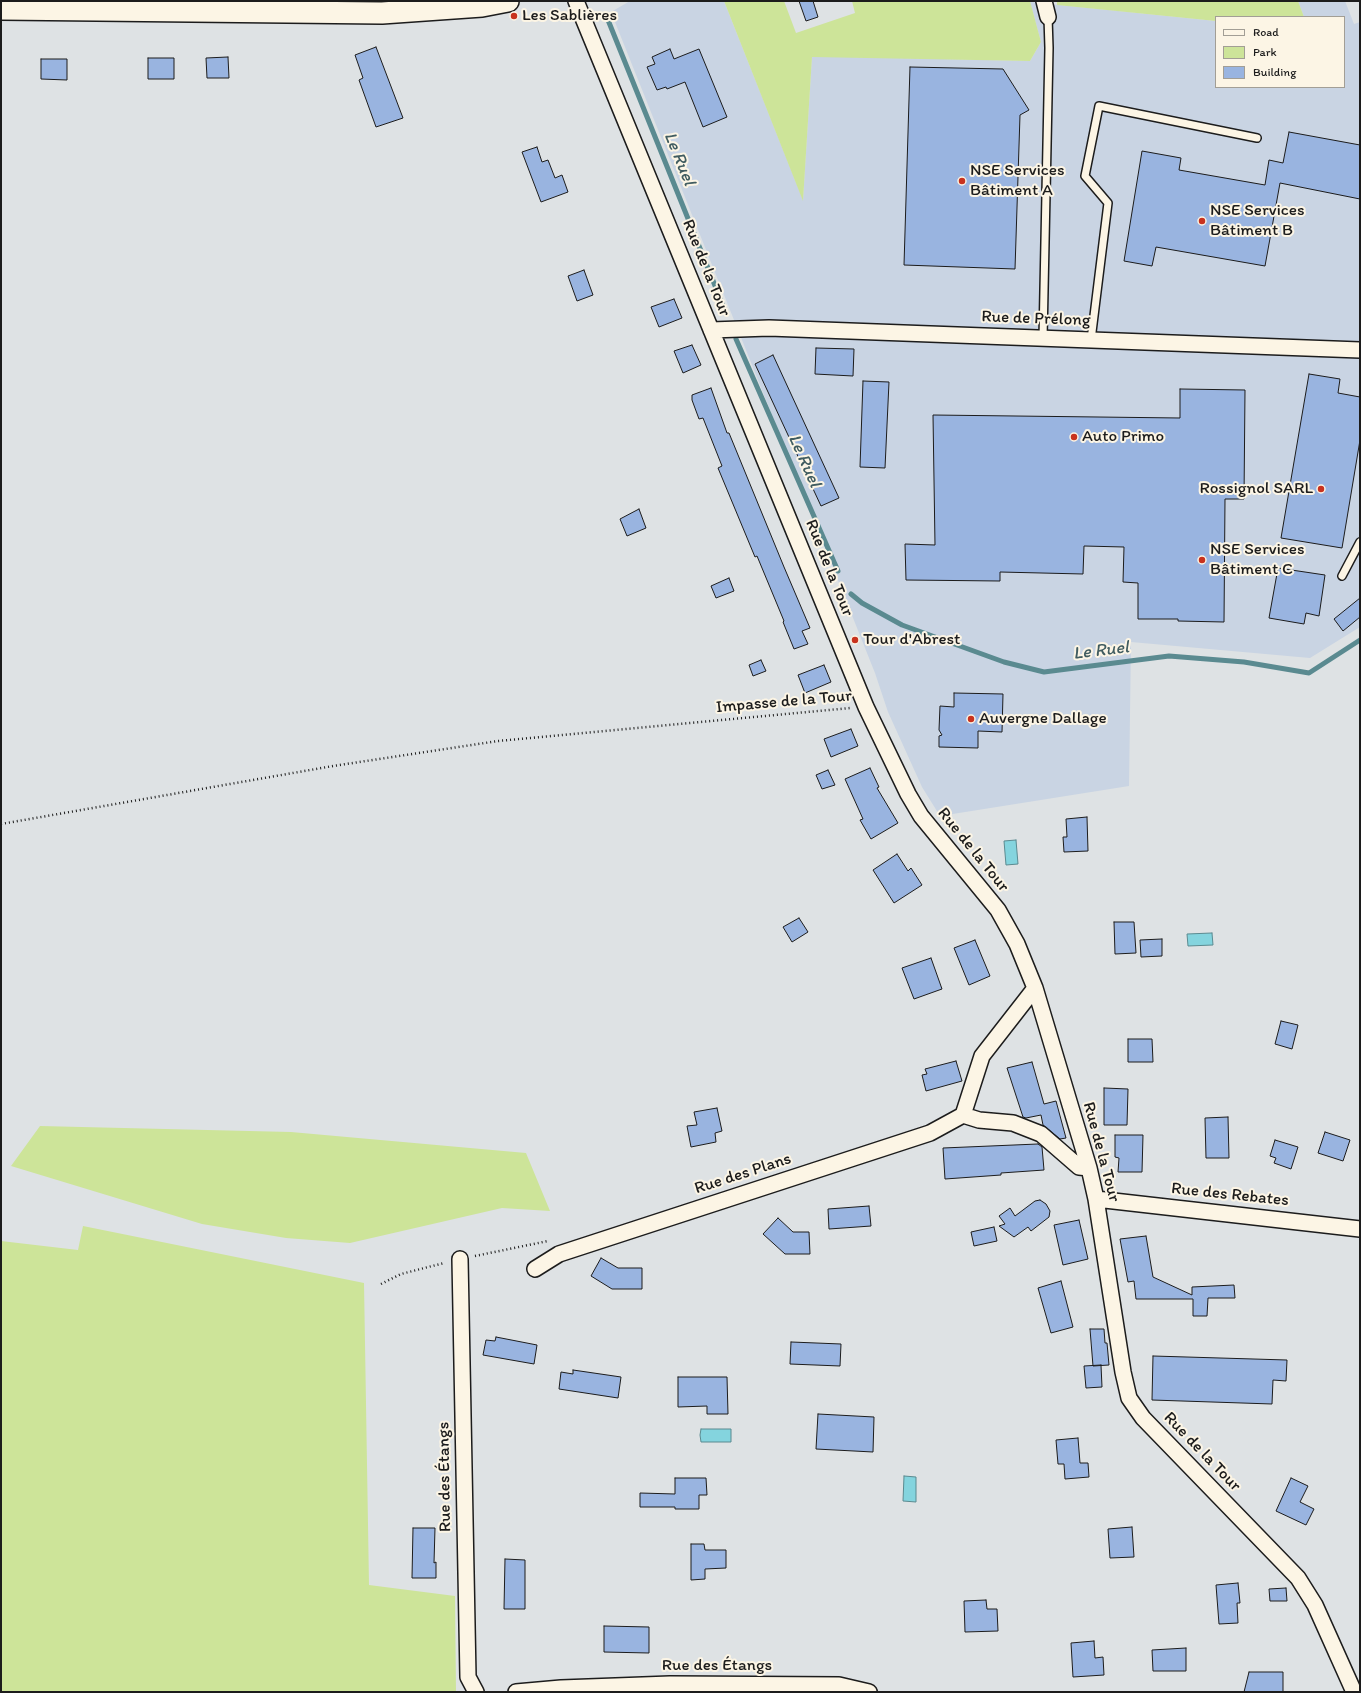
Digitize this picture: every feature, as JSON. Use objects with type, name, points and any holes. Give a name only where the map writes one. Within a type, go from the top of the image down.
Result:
[{"type":"main road","points":[[1,9],[382,13],[482,6],[508,1]]},
{"type":"street","name":"Rue de la Tour","points":[[576,1],[866,707],[908,794],[921,816],[998,910],[1017,944],[1035,988],[1089,1168],[1096,1199],[1123,1372],[1129,1398],[1143,1418],[1298,1578],[1315,1605],[1354,1692]]},
{"type":"street","points":[[1044,1],[1048,17]]},
{"type":"street","name":"Rue de Prélong","points":[[711,330],[769,328],[1360,350]]},
{"type":"street","points":[[1035,988],[982,1056],[963,1115],[979,1120],[1013,1123],[1041,1134],[1079,1167],[1089,1168]]},
{"type":"street","name":"Rue des Plans","points":[[535,1269],[560,1254],[930,1133],[963,1115]]},
{"type":"street","name":"Rue des Rebates","points":[[1096,1199],[1360,1228]]},
{"type":"street","name":"Rue des Étangs","points":[[460,1259],[468,1677],[476,1692]]},
{"type":"street","name":"Rue des Étangs","points":[[516,1692],[561,1688],[670,1684],[839,1685],[870,1692]]},
{"type":"lane","points":[[1043,338],[1049,48],[1048,17]]},
{"type":"lane","points":[[1090,340],[1108,203],[1085,176],[1099,106],[1257,138]]},
{"type":"lane","points":[[1342,576],[1360,542]]},
{"type":"path","name":"Impasse de la Tour","points":[[1,824],[333,766],[498,741],[866,707]]},
{"type":"path","points":[[381,1284],[402,1274],[460,1259],[553,1240]]},
{"type":"shaded area","points":[[630,1],[724,1],[803,200],[812,56],[1030,61],[1041,42],[1030,2],[1215,21],[1215,88],[1345,88],[1345,16],[1304,16],[1298,1],[1345,1],[1354,24],[1360,22],[1360,627],[1310,658],[1131,642],[1129,786],[940,816],[922,787],[888,712],[875,673],[611,12]]},
{"type":"green space","points":[[724,1],[784,1],[796,33],[855,13],[852,1],[1030,1],[1041,42],[1030,61],[812,57],[803,201]]},
{"type":"green space","points":[[1057,1],[1298,1],[1304,16],[1215,16],[1215,21],[1057,5]]},
{"type":"green space","points":[[40,1126],[291,1132],[526,1153],[550,1211],[502,1208],[350,1243],[286,1238],[202,1224],[11,1166]]},
{"type":"green space","points":[[83,1226],[364,1283],[369,1585],[455,1596],[456,1692],[1,1692],[1,1241],[78,1250]]},
{"type":"water","points":[[1016,840],[1018,864],[1006,865],[1004,841]]},
{"type":"water","points":[[1212,933],[1213,945],[1188,946],[1187,934]]},
{"type":"water","points":[[701,1429],[731,1429],[731,1442],[701,1442]]},
{"type":"water","points":[[904,1476],[916,1477],[916,1502],[903,1501]]},
{"type":"building","points":[[799,1],[813,1],[818,17],[806,21]]},
{"type":"building","points":[[376,47],[403,118],[376,127],[359,80],[363,78],[355,55]]},
{"type":"building","points":[[670,49],[674,59],[699,49],[727,117],[703,127],[685,82],[667,89],[666,87],[657,90],[647,67],[655,64],[652,57]]},
{"type":"building","points":[[228,57],[229,78],[207,78],[206,58]]},
{"type":"building","points":[[148,58],[174,58],[174,79],[148,79]]},
{"type":"building","points":[[41,59],[67,59],[67,80],[41,79]]},
{"type":"building","name":"NSE Services Bâtiment A","points":[[910,67],[1003,69],[1029,110],[1020,115],[1015,269],[904,265]]},
{"type":"building","name":"NSE Services Bâtiment B","points":[[1289,132],[1360,145],[1360,199],[1280,183],[1265,266],[1156,247],[1152,266],[1124,261],[1142,151],[1181,158],[1179,170],[1265,185],[1269,160],[1283,163]]},
{"type":"building","points":[[537,147],[542,162],[548,160],[555,178],[562,175],[568,192],[541,202],[522,152]]},
{"type":"building","points":[[584,270],[593,295],[577,301],[568,276]]},
{"type":"building","points":[[674,299],[682,318],[659,327],[651,307]]},
{"type":"building","points":[[692,345],[701,365],[683,373],[674,351]]},
{"type":"building","points":[[816,348],[854,349],[853,376],[815,374]]},
{"type":"building","points":[[773,355],[839,498],[821,506],[755,364]]},
{"type":"building","name":"Rossignol SARL","points":[[1309,374],[1340,379],[1338,393],[1360,397],[1360,440],[1342,548],[1281,538]]},
{"type":"building","points":[[863,381],[889,382],[885,468],[860,467]]},
{"type":"building","points":[[711,388],[727,433],[729,433],[810,628],[802,631],[808,644],[794,649],[757,556],[755,557],[718,468],[722,466],[703,418],[699,419],[692,400],[692,395]]},
{"type":"building","points":[[1180,389],[1245,390],[1244,499],[1225,499],[1224,622],[1178,621],[1178,619],[1138,619],[1138,583],[1123,582],[1124,547],[1084,546],[1083,574],[1000,572],[1000,581],[906,580],[905,544],[935,545],[933,415],[1180,418]]},
{"type":"building","points":[[639,509],[646,528],[627,536],[620,519]]},
{"type":"building","points":[[1278,568],[1325,575],[1319,616],[1306,613],[1304,624],[1269,618]]},
{"type":"building","points":[[729,578],[734,591],[716,598],[711,586]]},
{"type":"building","points":[[1360,598],[1360,617],[1343,631],[1334,619]]},
{"type":"building","points":[[761,660],[766,671],[753,676],[749,665]]},
{"type":"building","points":[[824,665],[831,682],[805,693],[798,675]]},
{"type":"building","name":"Auvergne Dallage","points":[[954,693],[1003,694],[1002,732],[978,731],[978,748],[939,747],[939,736],[942,735],[939,730],[940,706],[954,707]]},
{"type":"building","points":[[851,729],[858,746],[831,757],[824,739]]},
{"type":"building","points":[[870,768],[879,787],[877,788],[898,823],[871,839],[860,820],[863,819],[845,779]]},
{"type":"building","points":[[828,770],[835,785],[822,789],[816,775]]},
{"type":"building","points":[[1087,817],[1088,851],[1064,852],[1063,837],[1067,837],[1066,819]]},
{"type":"building","points":[[897,854],[908,871],[911,868],[922,885],[894,903],[873,870]]},
{"type":"building","points":[[799,918],[808,932],[792,942],[783,927]]},
{"type":"building","points":[[1114,922],[1134,922],[1136,953],[1115,954]]},
{"type":"building","points":[[1162,939],[1162,956],[1141,957],[1140,940]]},
{"type":"building","points":[[975,940],[990,976],[969,985],[954,948]]},
{"type":"building","points":[[931,958],[942,989],[914,999],[902,968]]},
{"type":"building","points":[[1281,1021],[1298,1025],[1292,1049],[1275,1044]]},
{"type":"building","points":[[1128,1039],[1152,1039],[1153,1062],[1128,1062]]},
{"type":"building","points":[[956,1061],[962,1081],[926,1091],[922,1075],[927,1074],[925,1069]]},
{"type":"building","points":[[1032,1062],[1044,1104],[1056,1101],[1066,1138],[1060,1139],[1043,1125],[1041,1115],[1026,1118],[1023,1117],[1007,1068]]},
{"type":"building","points":[[1104,1088],[1128,1089],[1127,1125],[1104,1125]]},
{"type":"building","points":[[717,1108],[722,1131],[715,1133],[716,1142],[691,1147],[687,1126],[697,1125],[694,1112]]},
{"type":"building","points":[[1228,1117],[1229,1158],[1206,1158],[1205,1118]]},
{"type":"building","points":[[1325,1132],[1350,1140],[1343,1161],[1318,1153]]},
{"type":"building","points":[[1115,1135],[1143,1135],[1142,1172],[1118,1172],[1119,1158],[1115,1157]]},
{"type":"building","points":[[1275,1140],[1298,1147],[1291,1169],[1274,1163],[1276,1158],[1270,1156]]},
{"type":"building","points":[[1038,1144],[1042,1147],[1044,1170],[945,1179],[943,1148]]},
{"type":"building","points":[[1040,1200],[1046,1204],[1050,1211],[1049,1217],[1031,1231],[1028,1227],[1014,1237],[999,1226],[1005,1224],[999,1216],[1010,1208],[1015,1216],[1035,1201]]},
{"type":"building","points":[[869,1206],[871,1226],[829,1229],[828,1209]]},
{"type":"building","points":[[778,1218],[793,1232],[809,1232],[810,1254],[785,1254],[763,1234]]},
{"type":"building","points":[[1079,1220],[1088,1259],[1063,1265],[1054,1225]]},
{"type":"building","points":[[994,1227],[997,1241],[974,1246],[971,1232]]},
{"type":"building","points":[[1146,1236],[1153,1277],[1192,1295],[1192,1287],[1234,1285],[1235,1298],[1208,1298],[1207,1316],[1193,1316],[1193,1299],[1136,1299],[1134,1281],[1128,1282],[1120,1239]]},
{"type":"building","points":[[601,1258],[618,1268],[642,1268],[642,1289],[612,1289],[591,1276]]},
{"type":"building","points":[[1061,1281],[1073,1327],[1051,1333],[1038,1288]]},
{"type":"building","points":[[1090,1329],[1104,1329],[1109,1365],[1093,1366]]},
{"type":"building","points":[[496,1337],[537,1345],[534,1364],[483,1355],[486,1340],[495,1341]]},
{"type":"building","points":[[791,1342],[841,1344],[840,1366],[790,1364]]},
{"type":"building","points":[[1153,1356],[1287,1360],[1286,1381],[1273,1380],[1272,1404],[1152,1400]]},
{"type":"building","points":[[1101,1365],[1102,1387],[1086,1388],[1084,1366]]},
{"type":"building","points":[[573,1370],[621,1377],[618,1398],[559,1389],[561,1372],[573,1374]]},
{"type":"building","points":[[678,1377],[727,1377],[728,1414],[707,1414],[707,1406],[678,1407]]},
{"type":"building","points":[[818,1414],[874,1417],[873,1452],[816,1449]]},
{"type":"building","points":[[1078,1438],[1080,1463],[1088,1463],[1089,1477],[1065,1479],[1064,1464],[1058,1464],[1056,1440]]},
{"type":"building","points":[[675,1478],[706,1478],[707,1495],[699,1495],[699,1509],[640,1507],[640,1493],[675,1494]]},
{"type":"building","points":[[1291,1478],[1308,1486],[1300,1502],[1314,1509],[1306,1525],[1276,1511]]},
{"type":"building","points":[[1132,1527],[1134,1557],[1110,1558],[1108,1529]]},
{"type":"building","points":[[413,1528],[435,1528],[434,1563],[436,1562],[436,1578],[412,1578]]},
{"type":"building","points":[[691,1544],[704,1544],[705,1550],[726,1550],[726,1568],[705,1569],[705,1579],[691,1580]]},
{"type":"building","points":[[505,1559],[525,1560],[525,1609],[504,1609]]},
{"type":"building","points":[[1238,1583],[1240,1603],[1237,1603],[1238,1623],[1219,1624],[1216,1585]]},
{"type":"building","points":[[1286,1588],[1287,1601],[1270,1601],[1269,1589]]},
{"type":"building","points":[[986,1600],[987,1609],[997,1609],[998,1631],[965,1632],[964,1601]]},
{"type":"building","points":[[604,1626],[649,1627],[649,1653],[604,1652]]},
{"type":"building","points":[[1094,1641],[1095,1658],[1103,1657],[1104,1675],[1073,1677],[1071,1643]]},
{"type":"building","points":[[1186,1648],[1186,1671],[1153,1671],[1152,1650]]},
{"type":"building","points":[[1249,1672],[1283,1672],[1283,1692],[1244,1692]]},
{"type":"waterway","name":"Le Ruel","points":[[606,15],[726,313]]},
{"type":"waterway","name":"Le Ruel","points":[[736,339],[838,571]]},
{"type":"waterway","name":"Le Ruel","points":[[851,594],[862,603],[902,625],[1004,662],[1044,672],[1169,656],[1244,662],[1309,673],[1360,640]]},
{"type":"place","name":"Les Sablières","points":[[514,16]]},
{"type":"place","name":"NSE Services Bâtiment A","points":[[962,181]]},
{"type":"place","name":"NSE Services Bâtiment B","points":[[1202,221]]},
{"type":"place","name":"Auto Primo","points":[[1074,437]]},
{"type":"place","name":"Rossignol SARL","points":[[1321,489]]},
{"type":"place","name":"NSE Services Bâtiment C","points":[[1202,560]]},
{"type":"place","name":"Tour d'Abrest","points":[[855,640]]},
{"type":"place","name":"Auvergne Dallage","points":[[971,719]]}]
